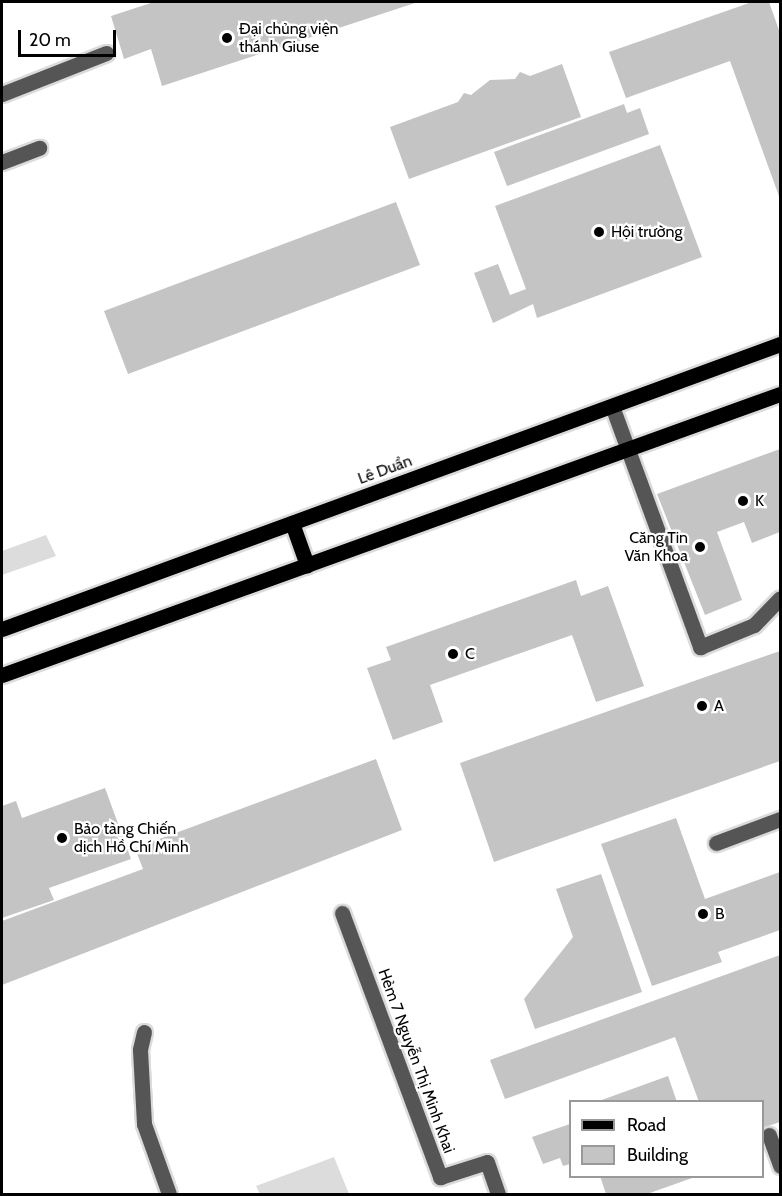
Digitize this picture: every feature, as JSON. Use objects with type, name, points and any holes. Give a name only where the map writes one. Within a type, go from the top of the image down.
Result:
[{"type":"main road","name":"Lê Duẩn","points":[[2,629],[780,344]]},
{"type":"main road","points":[[2,675],[780,394]]},
{"type":"main road","points":[[292,523],[307,565]]},
{"type":"lane","points":[[2,94],[106,53]]},
{"type":"lane","points":[[2,162],[39,148]]},
{"type":"lane","points":[[612,406],[625,450],[700,647],[754,625],[780,598]]},
{"type":"lane","points":[[716,843],[780,819]]},
{"type":"lane","name":"Hẻm 7 Nguyễn Thị Minh Khai","points":[[342,913],[440,1178],[487,1162],[498,1194]]},
{"type":"lane","points":[[144,1032],[140,1050],[144,1124],[170,1194]]},
{"type":"lane","points":[[769,1135],[780,1166]]},
{"type":"shaded area","points":[[46,535],[56,556],[2,575],[2,551]]},
{"type":"shaded area","points":[[334,1157],[349,1194],[260,1194],[256,1186]]},
{"type":"building","name":"Đại chủng viện thánh Giuse","points":[[154,2],[418,2],[162,86],[151,49],[124,59],[111,16]]},
{"type":"building","points":[[752,2],[769,2],[780,33],[780,199],[730,61],[626,98],[609,52]]},
{"type":"building","points":[[562,64],[581,117],[409,179],[390,127],[458,102],[464,93],[471,95],[490,80],[515,79],[520,72],[530,76]]},
{"type":"building","points":[[624,104],[627,113],[640,108],[649,134],[507,186],[494,152]]},
{"type":"building","name":"Hội trường","points":[[660,145],[702,257],[537,318],[533,304],[493,323],[474,273],[498,264],[510,295],[526,289],[495,206]]},
{"type":"building","points":[[396,202],[420,265],[128,374],[104,311]]},
{"type":"building","points":[[780,449],[780,532],[752,543],[744,522],[717,532],[742,600],[705,615],[657,494]]},
{"type":"building","name":"C","points":[[576,580],[581,596],[608,586],[644,686],[596,702],[572,635],[430,685],[443,722],[393,740],[367,668],[391,660],[386,647]]},
{"type":"building","name":"A","points":[[780,651],[780,761],[494,862],[460,763]]},
{"type":"building","points":[[376,759],[402,830],[2,985],[2,921],[143,869],[135,848]]},
{"type":"building","name":"Bảo tàng Chiến dịch Hồ Chí Minh","points":[[105,788],[131,859],[49,888],[54,900],[2,918],[2,806],[16,801],[22,818]]},
{"type":"building","name":"B","points":[[676,818],[705,899],[780,872],[780,930],[718,952],[722,962],[652,986],[601,844]]},
{"type":"building","points":[[601,874],[642,992],[535,1029],[524,999],[573,937],[556,889]]},
{"type":"building","points":[[780,955],[780,1122],[764,1127],[764,1100],[698,1100],[675,1037],[505,1099],[490,1060]]},
{"type":"building","points":[[668,1076],[676,1100],[602,1100]]},
{"type":"building","points":[[569,1124],[569,1164],[563,1166],[560,1158],[543,1164],[532,1137]]},
{"type":"building","points":[[601,1178],[692,1178],[647,1194],[606,1194]]},
{"type":"place","name":"Đại chủng viện thánh Giuse","points":[[227,38]]},
{"type":"place","name":"Hội trường","points":[[599,232]]},
{"type":"place","name":"K","points":[[743,501]]},
{"type":"place","name":"Căng Tin Văn Khoa","points":[[700,547]]},
{"type":"place","name":"C","points":[[453,654]]},
{"type":"place","name":"A","points":[[702,706]]},
{"type":"place","name":"Bảo tàng Chiến dịch Hồ Chí Minh","points":[[62,838]]},
{"type":"place","name":"B","points":[[703,914]]}]
